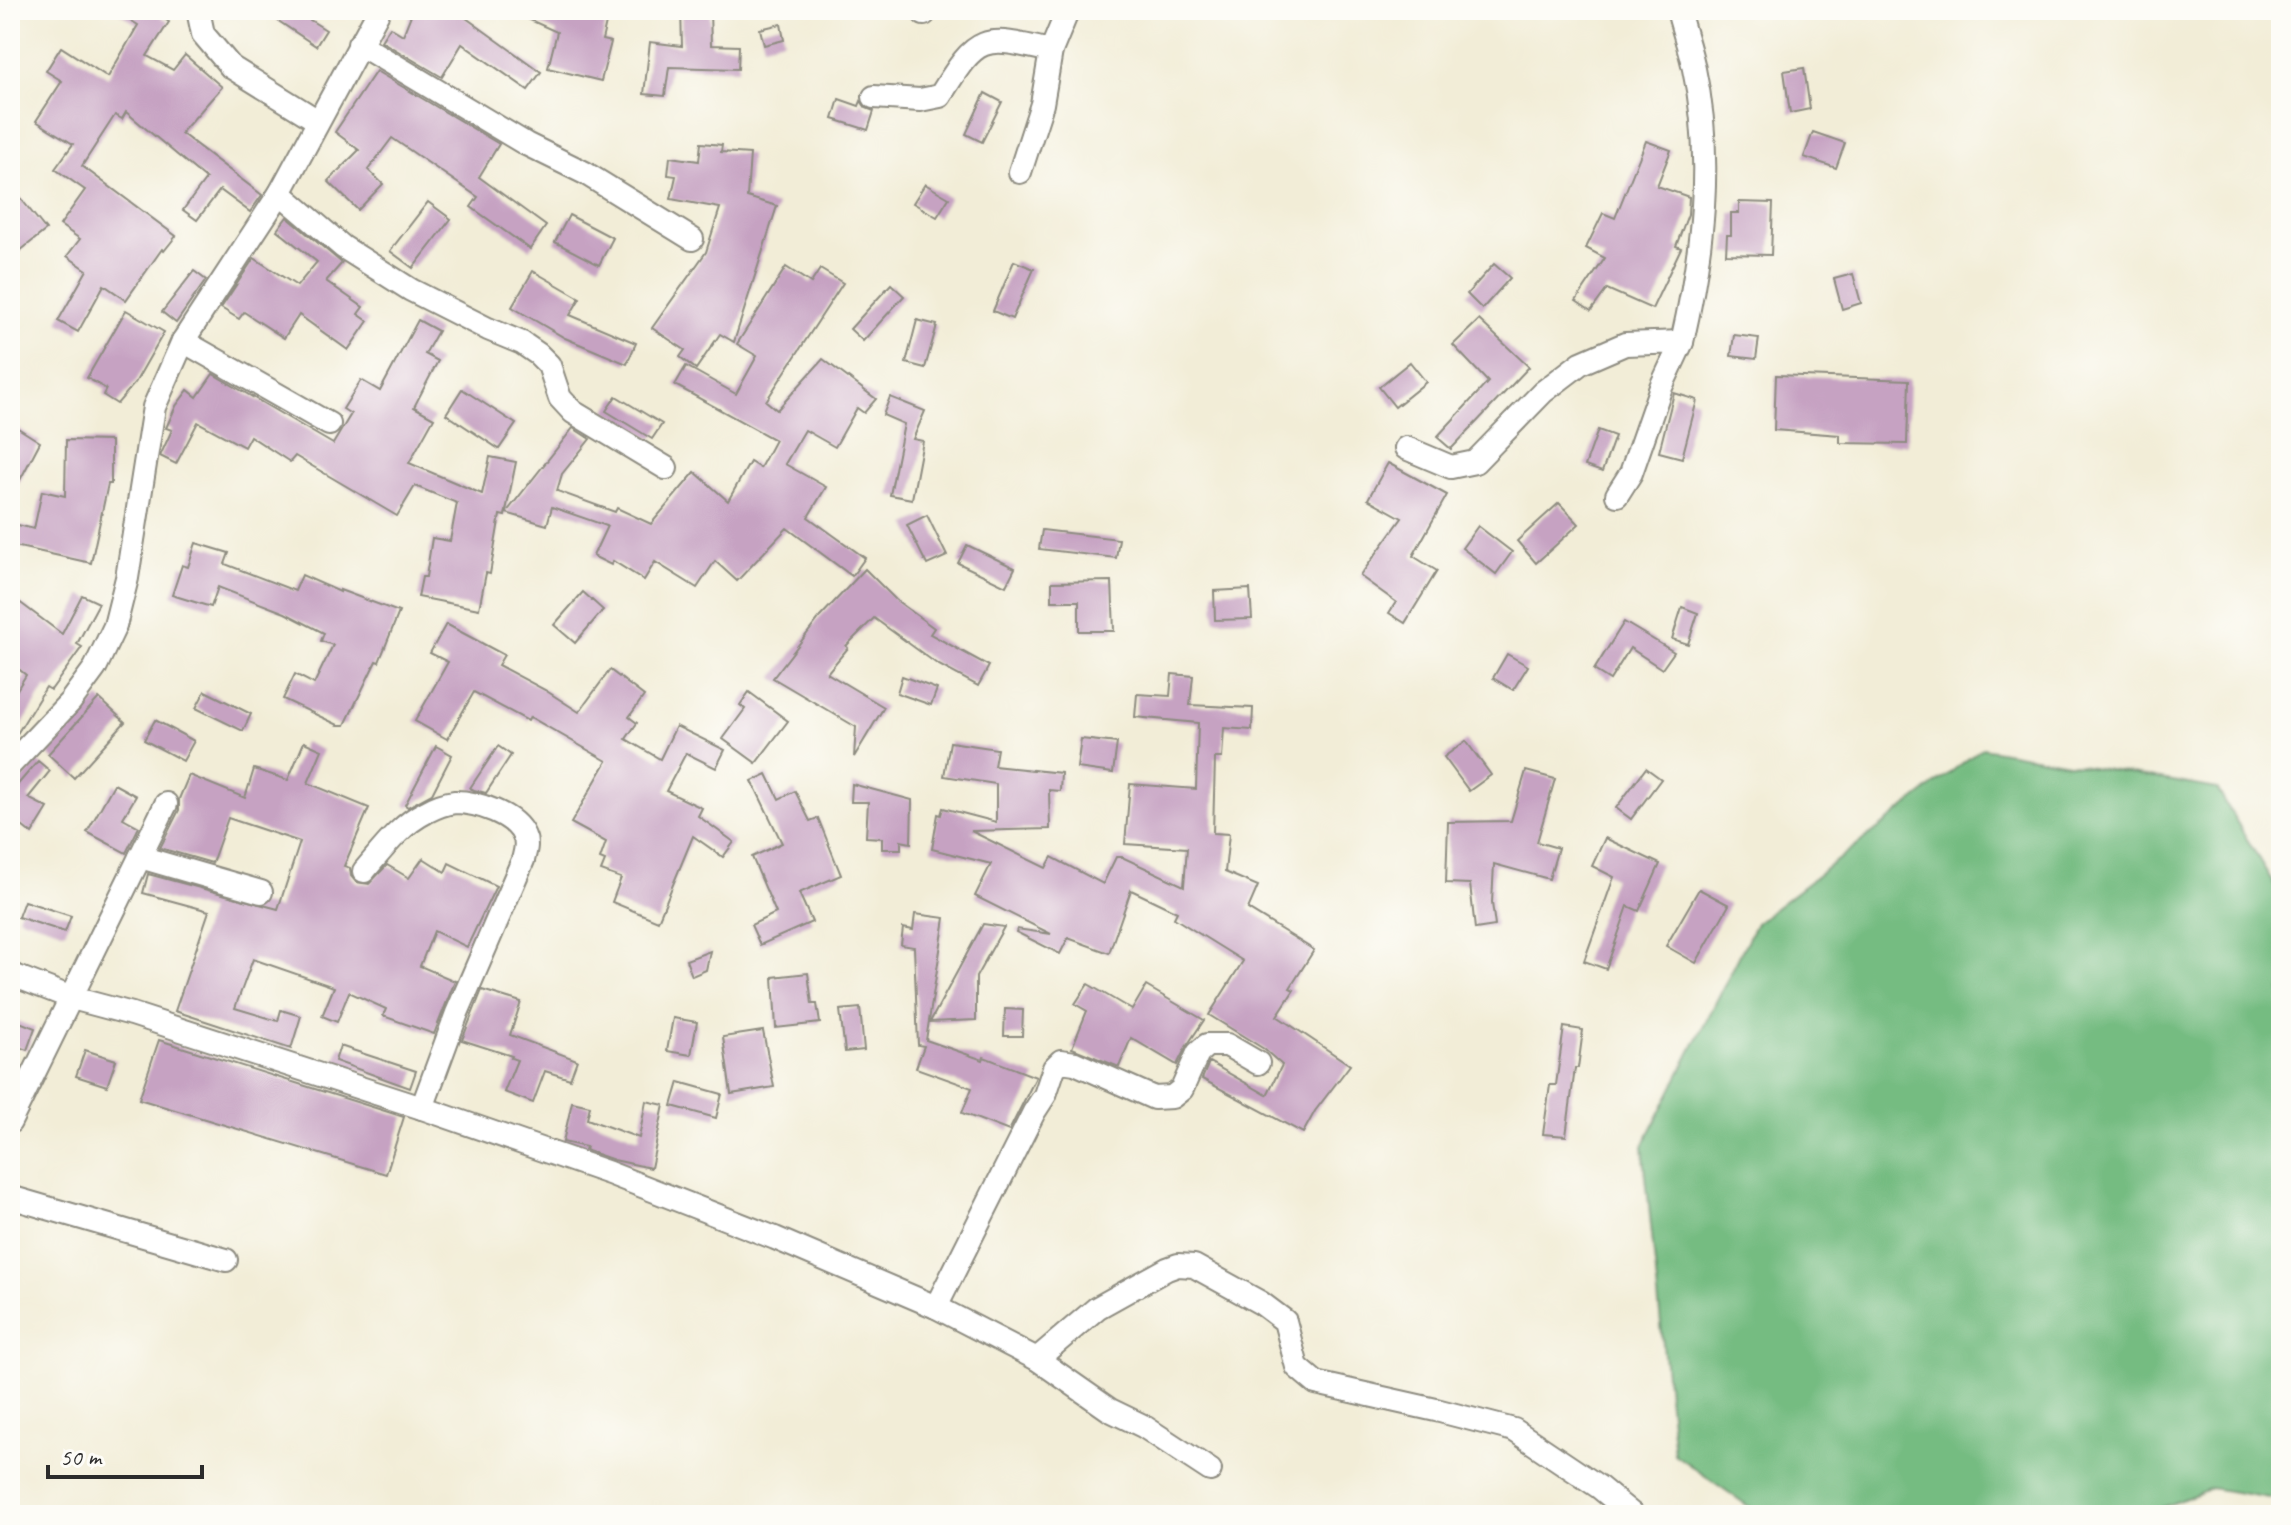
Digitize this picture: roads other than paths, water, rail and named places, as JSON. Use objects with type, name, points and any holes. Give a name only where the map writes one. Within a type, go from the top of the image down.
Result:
[{"type":"street","points":[[198,10],[203,34],[231,67],[318,121]]},
{"type":"street","points":[[10,765],[70,702],[95,668],[115,626],[127,578],[154,407],[183,341],[280,193],[379,10]]},
{"type":"street","points":[[1020,172],[1042,104],[1051,51],[1068,10]]},
{"type":"street","points":[[1617,495],[1631,473],[1661,387],[1682,342],[1700,248],[1704,164],[1701,114],[1694,70],[1678,10]]},
{"type":"street","points":[[874,97],[920,100],[940,96],[963,58],[984,42],[1006,41],[1051,51]]},
{"type":"street","points":[[359,44],[526,144],[585,173],[692,239]]},
{"type":"street","points":[[280,193],[343,247],[411,290],[522,343],[538,354],[549,365],[560,398],[573,412],[666,468]]},
{"type":"street","points":[[183,341],[329,424]]},
{"type":"street","points":[[1406,448],[1451,467],[1475,462],[1543,392],[1581,363],[1625,344],[1682,342]]},
{"type":"street","points":[[364,871],[402,827],[427,811],[451,802],[472,803],[513,820],[525,836],[523,860],[457,1013],[422,1108]]},
{"type":"street","points":[[10,1122],[166,804]]},
{"type":"street","points":[[140,857],[261,892]]},
{"type":"street","points":[[10,974],[72,998],[132,1014],[422,1108],[609,1173],[775,1238],[936,1307],[1037,1359],[1110,1410],[1143,1426],[1210,1470]]},
{"type":"street","points":[[936,1307],[1045,1095],[1054,1068],[1061,1061],[1075,1063],[1154,1098],[1172,1097],[1182,1089],[1198,1053],[1207,1045],[1227,1045],[1258,1063]]},
{"type":"street","points":[[10,1197],[226,1260]]},
{"type":"street","points":[[1037,1359],[1097,1308],[1167,1269],[1178,1265],[1194,1266],[1261,1303],[1285,1321],[1297,1367],[1316,1383],[1514,1430],[1599,1487],[1633,1515]]}]
